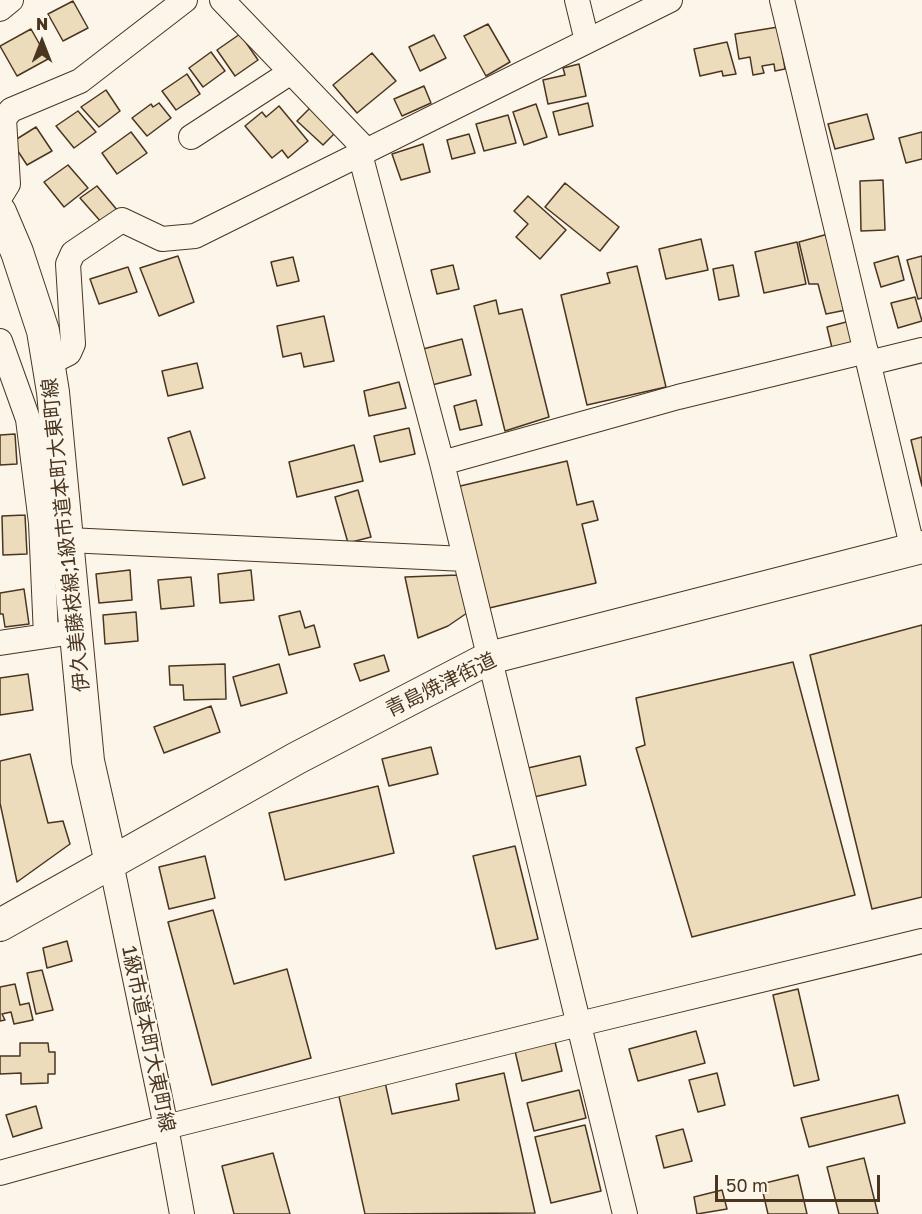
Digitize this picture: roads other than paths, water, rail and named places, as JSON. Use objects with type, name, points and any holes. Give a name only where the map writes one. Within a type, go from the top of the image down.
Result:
[{"type":"main road","name":"伊久美藤枝線;1級市道本町大東町線","points":[[0,212],[17,252],[43,331],[49,363],[88,761],[111,863]]},
{"type":"main road","name":"青島焼津街道","points":[[0,925],[297,758],[489,658],[917,548]]},
{"type":"street","points":[[0,9],[11,0]]},
{"type":"street","points":[[0,197],[8,184],[4,119],[11,110],[80,81],[185,0]]},
{"type":"street","points":[[222,0],[364,152],[625,1214]]},
{"type":"street","points":[[578,0],[587,41]]},
{"type":"street","points":[[49,363],[69,353],[73,344],[68,264],[73,253],[122,220],[162,239],[195,236],[670,0]]},
{"type":"street","points":[[782,0],[867,357],[917,548]]},
{"type":"street","points":[[191,137],[291,72]]},
{"type":"street","points":[[0,341],[28,419],[41,523],[46,636]]},
{"type":"street","points":[[442,463],[678,398],[867,357],[922,350]]},
{"type":"street","points":[[68,540],[465,559]]},
{"type":"street","points":[[0,643],[77,632]]},
{"type":"street","name":"1級市道本町大東町線","points":[[111,863],[182,1214]]},
{"type":"street","points":[[0,1173],[166,1127],[922,941]]}]
